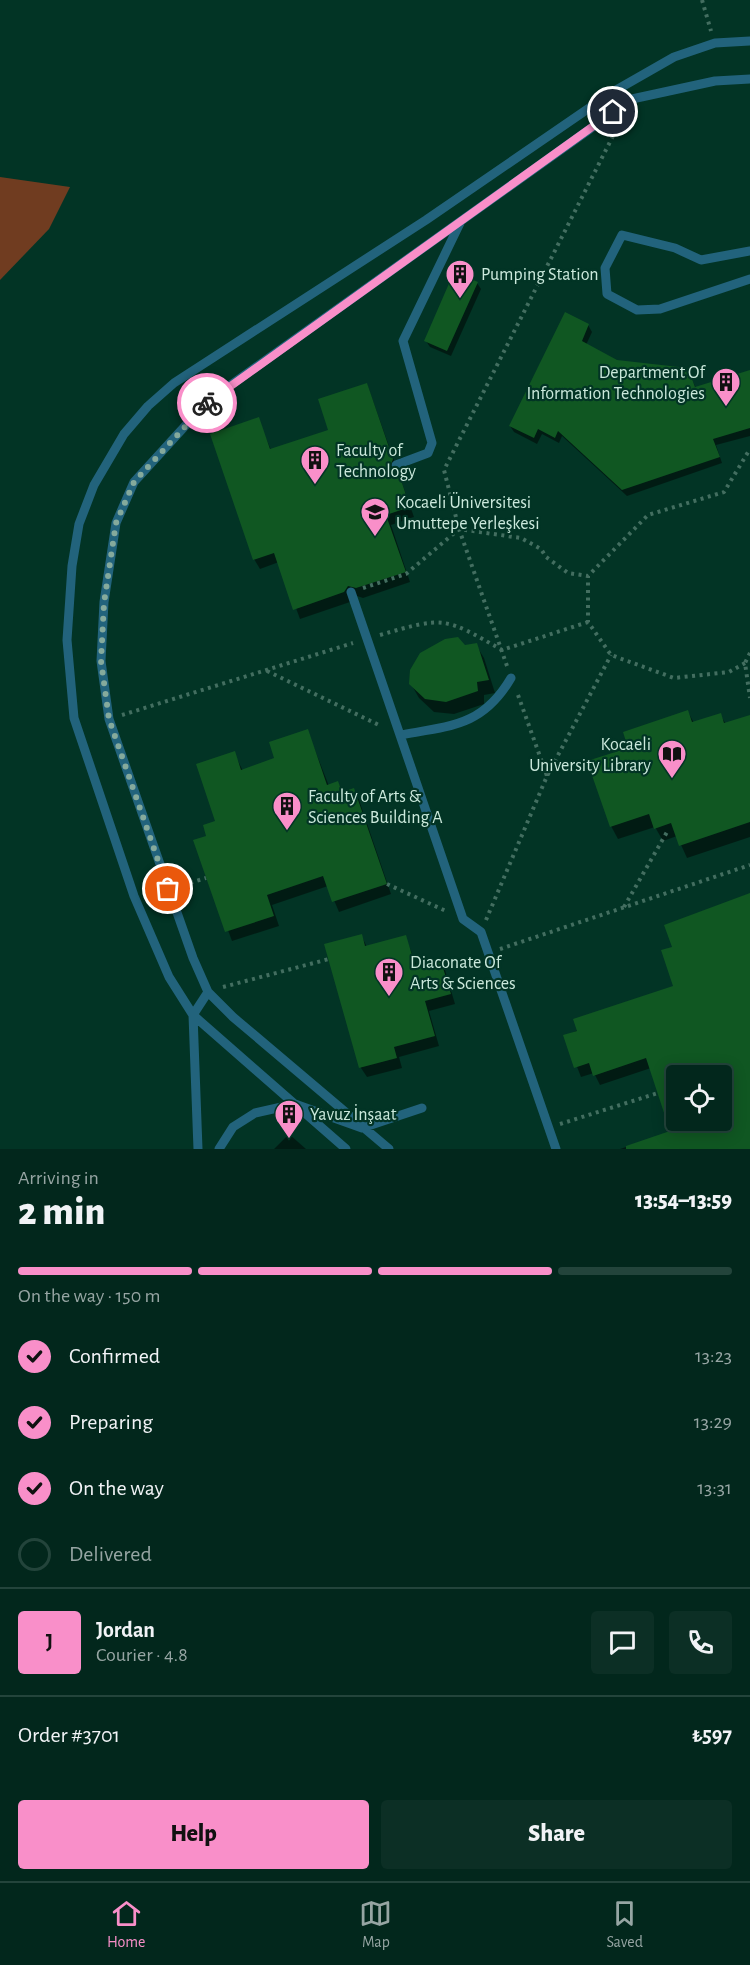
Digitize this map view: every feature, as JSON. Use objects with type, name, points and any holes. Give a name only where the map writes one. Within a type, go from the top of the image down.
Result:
[{"type":"lane","points":[[346,1149],[193,1015],[169,977],[134,896],[74,718],[67,640],[72,566],[79,524],[94,485],[124,434],[148,406],[174,383],[426,220],[611,93],[674,57],[715,43],[750,41]]},
{"type":"lane","points":[[389,1149],[233,1017],[208,992],[193,958],[109,719],[101,661],[104,603],[116,523],[134,482],[207,402],[632,99],[715,81],[750,79]]},
{"type":"lane","points":[[396,465],[428,453],[432,443],[403,341],[462,220]]},
{"type":"lane","points":[[750,251],[701,260],[675,248],[622,235],[605,268],[607,294],[637,310],[660,309],[750,279]]},
{"type":"lane","points":[[351,592],[463,919],[481,932],[556,1149]]},
{"type":"lane","points":[[399,735],[448,726],[477,716],[498,700],[511,678]]},
{"type":"lane","points":[[198,1149],[193,1015],[208,992]]},
{"type":"lane","points":[[219,1149],[233,1127],[255,1113],[295,1104],[362,1128],[422,1107]]},
{"type":"path","points":[[702,0],[715,43]]},
{"type":"path","points":[[547,776],[459,529],[444,471],[632,99]]},
{"type":"path","points":[[750,449],[724,492],[648,515],[588,576],[588,622],[611,655],[674,678],[729,672],[745,663],[750,653]]},
{"type":"path","points":[[351,592],[406,574],[459,529],[520,538],[541,549],[546,557],[568,573],[588,576]]},
{"type":"path","points":[[109,719],[427,621],[448,622],[502,650],[588,622]]},
{"type":"path","points":[[481,932],[547,776],[611,655]]},
{"type":"path","points":[[745,663],[750,698]]},
{"type":"path","points":[[266,670],[399,735]]},
{"type":"path","points":[[624,907],[667,832]]},
{"type":"path","points":[[488,953],[750,865]]},
{"type":"path","points":[[168,889],[206,878]]},
{"type":"path","points":[[387,884],[463,919]]},
{"type":"path","points":[[208,992],[329,959]]},
{"type":"path","points":[[548,1128],[658,1093]]},
{"type":"shaded area","points":[[0,177],[70,187],[49,229],[0,280]]},
{"type":"building","name":"Pumping Station","points":[[454,272],[478,282],[447,351],[424,341]]},
{"type":"building","points":[[565,312],[589,324],[582,341],[617,360],[688,368],[695,387],[750,370],[750,428],[713,439],[720,457],[622,490],[558,431],[555,438],[538,429],[534,438],[509,426]]},
{"type":"building","name":"Faculty of Technology","points":[[367,383],[393,459],[390,467],[398,471],[410,507],[386,515],[406,572],[356,588],[348,586],[344,592],[293,610],[274,553],[253,560],[210,434],[259,417],[270,449],[328,430],[318,399]]},
{"type":"building","points":[[458,637],[465,645],[477,643],[489,680],[477,682],[478,691],[446,702],[425,699],[409,684],[410,670],[420,653],[445,639]]},
{"type":"building","name":"Kocaeli University Library","points":[[688,710],[692,722],[721,713],[724,723],[750,715],[750,822],[679,846],[671,823],[654,829],[649,814],[610,827],[587,761],[628,748],[623,732]]},
{"type":"building","name":"Faculty of Arts & Sciences Building A","points":[[308,729],[327,785],[338,781],[342,792],[354,788],[387,884],[332,902],[323,876],[267,895],[274,916],[225,932],[193,840],[206,836],[203,825],[215,821],[196,764],[235,751],[241,770],[274,758],[269,742]]},
{"type":"building","points":[[750,893],[750,1149],[626,1149],[626,1146],[670,1131],[732,1131],[732,1065],[666,1065],[666,1119],[646,1058],[593,1076],[589,1063],[574,1068],[563,1035],[577,1031],[573,1019],[673,986],[661,950],[672,947],[664,925]]},
{"type":"building","name":"Diaconate Of Arts & Sciences","points":[[362,934],[365,946],[406,935],[415,965],[440,958],[451,994],[425,1001],[435,1036],[394,1047],[397,1058],[359,1068],[324,944]]},
{"type":"way so far","points":[[168,889],[109,719],[101,661],[104,603],[116,523],[134,482],[160,450],[207,403]]},
{"type":"place","name":"Pumping Station","points":[[460,300]]},
{"type":"place","name":"Department Of Information Technologies","points":[[726,408]]},
{"type":"place","name":"Faculty of Technology","points":[[315,486]]},
{"type":"place","name":"Kocaeli Üniversitesi Umuttepe Yerleşkesi","points":[[375,538]]},
{"type":"place","name":"Kocaeli University Library","points":[[672,780]]},
{"type":"place","name":"Faculty of Arts & Sciences Building A","points":[[287,832]]},
{"type":"place","name":"Diaconate Of Arts & Sciences","points":[[389,998]]},
{"type":"place","name":"Yavuz İnşaat","points":[[289,1140]]},
{"type":"route","points":[[207,403],[613,112]]}]
